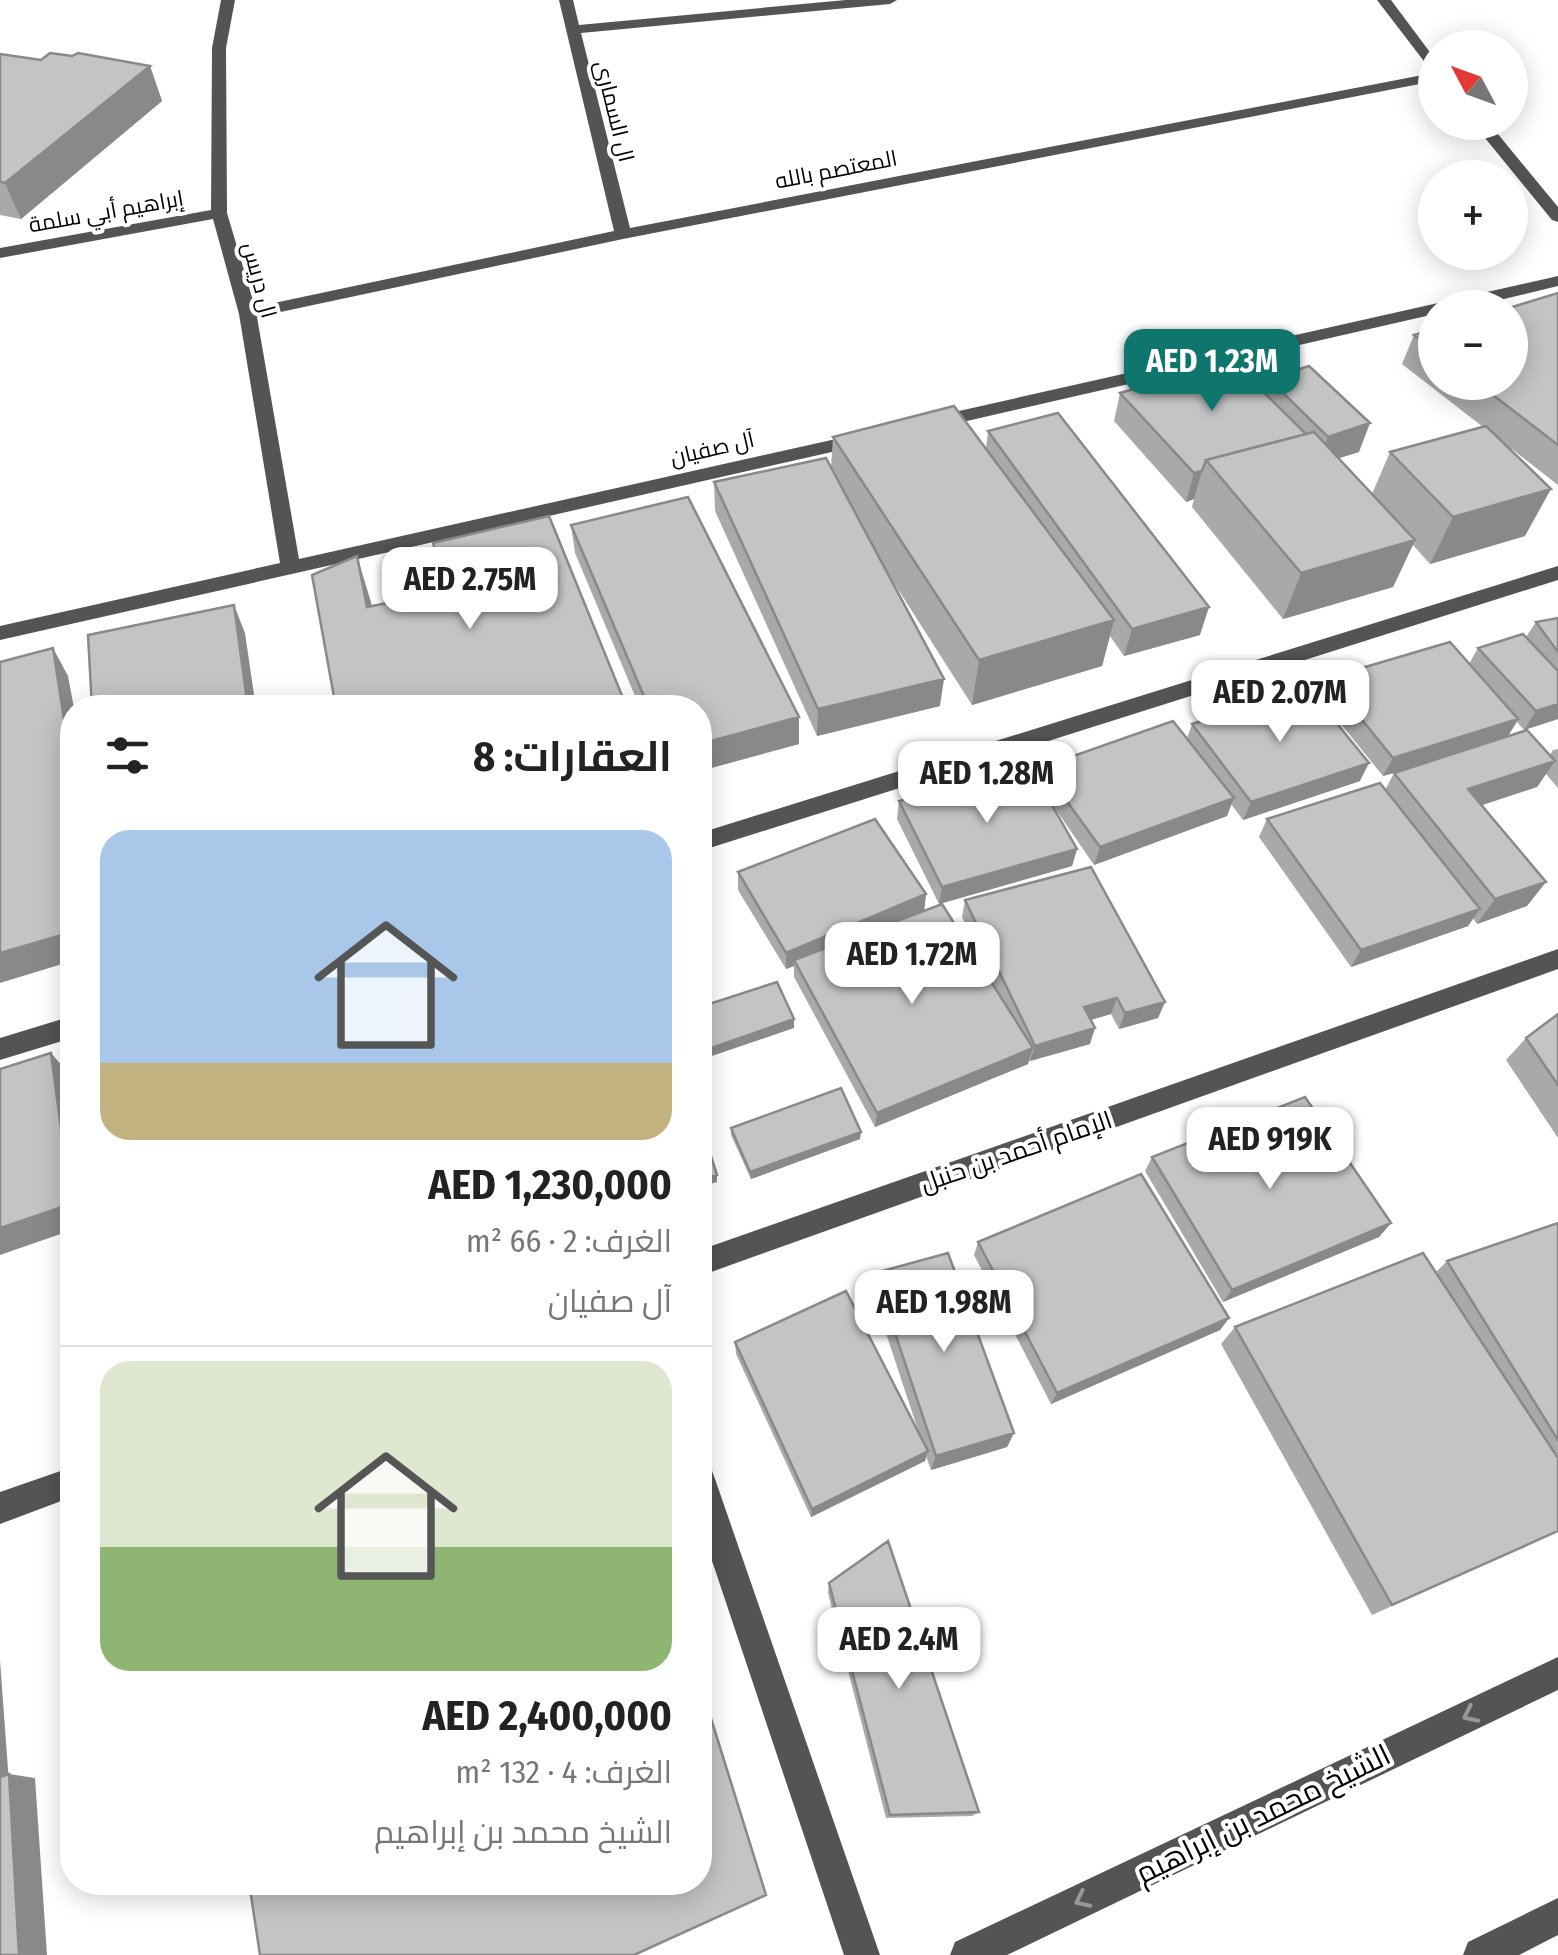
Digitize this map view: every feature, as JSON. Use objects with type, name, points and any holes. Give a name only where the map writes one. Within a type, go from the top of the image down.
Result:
[{"type":"street","name":"ال دريس","points":[[228,0],[219,48],[219,213],[248,314],[290,569]]},
{"type":"street","name":"ال السمارى","points":[[566,0],[623,234]]},
{"type":"street","points":[[571,30],[890,0]]},
{"type":"street","points":[[1384,0],[1418,46]]},
{"type":"street","name":"المعتصم بالله","points":[[248,314],[623,234],[1418,80]]},
{"type":"street","points":[[1494,140],[1558,218]]},
{"type":"street","name":"إبراهيم أبي سلمة","points":[[0,253],[219,213]]},
{"type":"street","name":"آل صفيان","points":[[1518,290],[1558,281]]},
{"type":"street","name":"آل صفيان","points":[[0,633],[1418,313]]},
{"type":"street","points":[[712,838],[1558,573]]},
{"type":"street","name":"الإمام أحمد بن حنبل","points":[[712,1259],[1558,959]]},
{"type":"street","points":[[0,1048],[60,1030]]},
{"type":"street","points":[[0,1508],[60,1486]]},
{"type":"street","points":[[712,1514],[862,1955]]},
{"type":"street","name":"الشيخ محمد بن إبراهيم","points":[[968,1955],[1558,1673]]},
{"type":"street","points":[[1481,1955],[1558,1916]]},
{"type":"building","points":[[50,53],[78,53],[150,66],[5,183],[0,182],[0,54],[41,60]]},
{"type":"building","points":[[1558,293],[1558,445],[1499,400],[1528,400],[1528,302]]},
{"type":"building","points":[[1232,361],[1306,434],[1206,460],[1202,471],[1194,473],[1120,393]]},
{"type":"building","points":[[1309,366],[1370,423],[1328,437],[1269,379]]},
{"type":"building","points":[[954,406],[1114,620],[979,660],[833,437]]},
{"type":"building","points":[[1058,413],[1209,607],[1132,629],[988,431]]},
{"type":"building","points":[[1486,426],[1551,489],[1453,517],[1390,452]]},
{"type":"building","points":[[1314,432],[1415,540],[1301,573],[1206,460]]},
{"type":"building","points":[[826,458],[944,679],[818,709],[714,482]]},
{"type":"building","points":[[688,497],[799,717],[712,741],[712,695],[643,695],[571,525]]},
{"type":"building","points":[[549,516],[622,695],[334,695],[312,575],[357,556],[367,607],[448,591],[433,543]]},
{"type":"building","points":[[234,605],[246,695],[91,695],[88,635]]},
{"type":"building","points":[[1558,618],[1558,652],[1536,622]]},
{"type":"building","points":[[1523,634],[1558,671],[1558,704],[1536,711],[1478,648]]},
{"type":"building","points":[[1450,642],[1518,719],[1393,758],[1328,678]]},
{"type":"building","points":[[53,648],[60,695],[60,936],[0,953],[0,662]]},
{"type":"building","points":[[1308,688],[1369,763],[1251,802],[1192,724]]},
{"type":"building","points":[[1173,721],[1234,798],[1100,847],[1042,767]]},
{"type":"building","points":[[1527,730],[1555,761],[1468,789],[1546,882],[1495,899],[1394,773]]},
{"type":"building","points":[[1029,765],[1077,849],[942,887],[899,801]]},
{"type":"building","points":[[1380,783],[1480,909],[1361,950],[1267,819]]},
{"type":"building","points":[[875,819],[926,894],[786,953],[738,872]]},
{"type":"building","points":[[1091,867],[1165,1002],[1125,1013],[1117,998],[1084,1007],[1095,1028],[1035,1046],[965,900]]},
{"type":"building","points":[[942,904],[1033,1048],[877,1113],[794,960]]},
{"type":"building","points":[[777,982],[794,1019],[712,1048],[712,1003]]},
{"type":"building","points":[[1558,1014],[1558,1085],[1526,1038]]},
{"type":"building","points":[[51,1053],[60,1121],[60,1208],[0,1228],[0,1069]]},
{"type":"building","points":[[841,1088],[861,1132],[750,1172],[731,1128]]},
{"type":"building","points":[[1305,1097],[1391,1223],[1232,1290],[1152,1157]]},
{"type":"building","points":[[1141,1174],[1229,1318],[1057,1393],[978,1242]]},
{"type":"building","points":[[1558,1223],[1558,1440],[1447,1261]]},
{"type":"building","points":[[948,1253],[1014,1433],[936,1456],[875,1273]]},
{"type":"building","points":[[1423,1253],[1558,1458],[1558,1531],[1392,1605],[1235,1327]]},
{"type":"building","points":[[846,1291],[928,1451],[812,1509],[735,1342]]},
{"type":"building","points":[[888,1541],[979,1812],[890,1815],[829,1583]]},
{"type":"building","points":[[712,1722],[766,1895],[634,1955],[260,1955],[251,1895],[712,1895]]},
{"type":"building","points":[[9,1774],[19,1955],[0,1955],[0,1777]]}]
